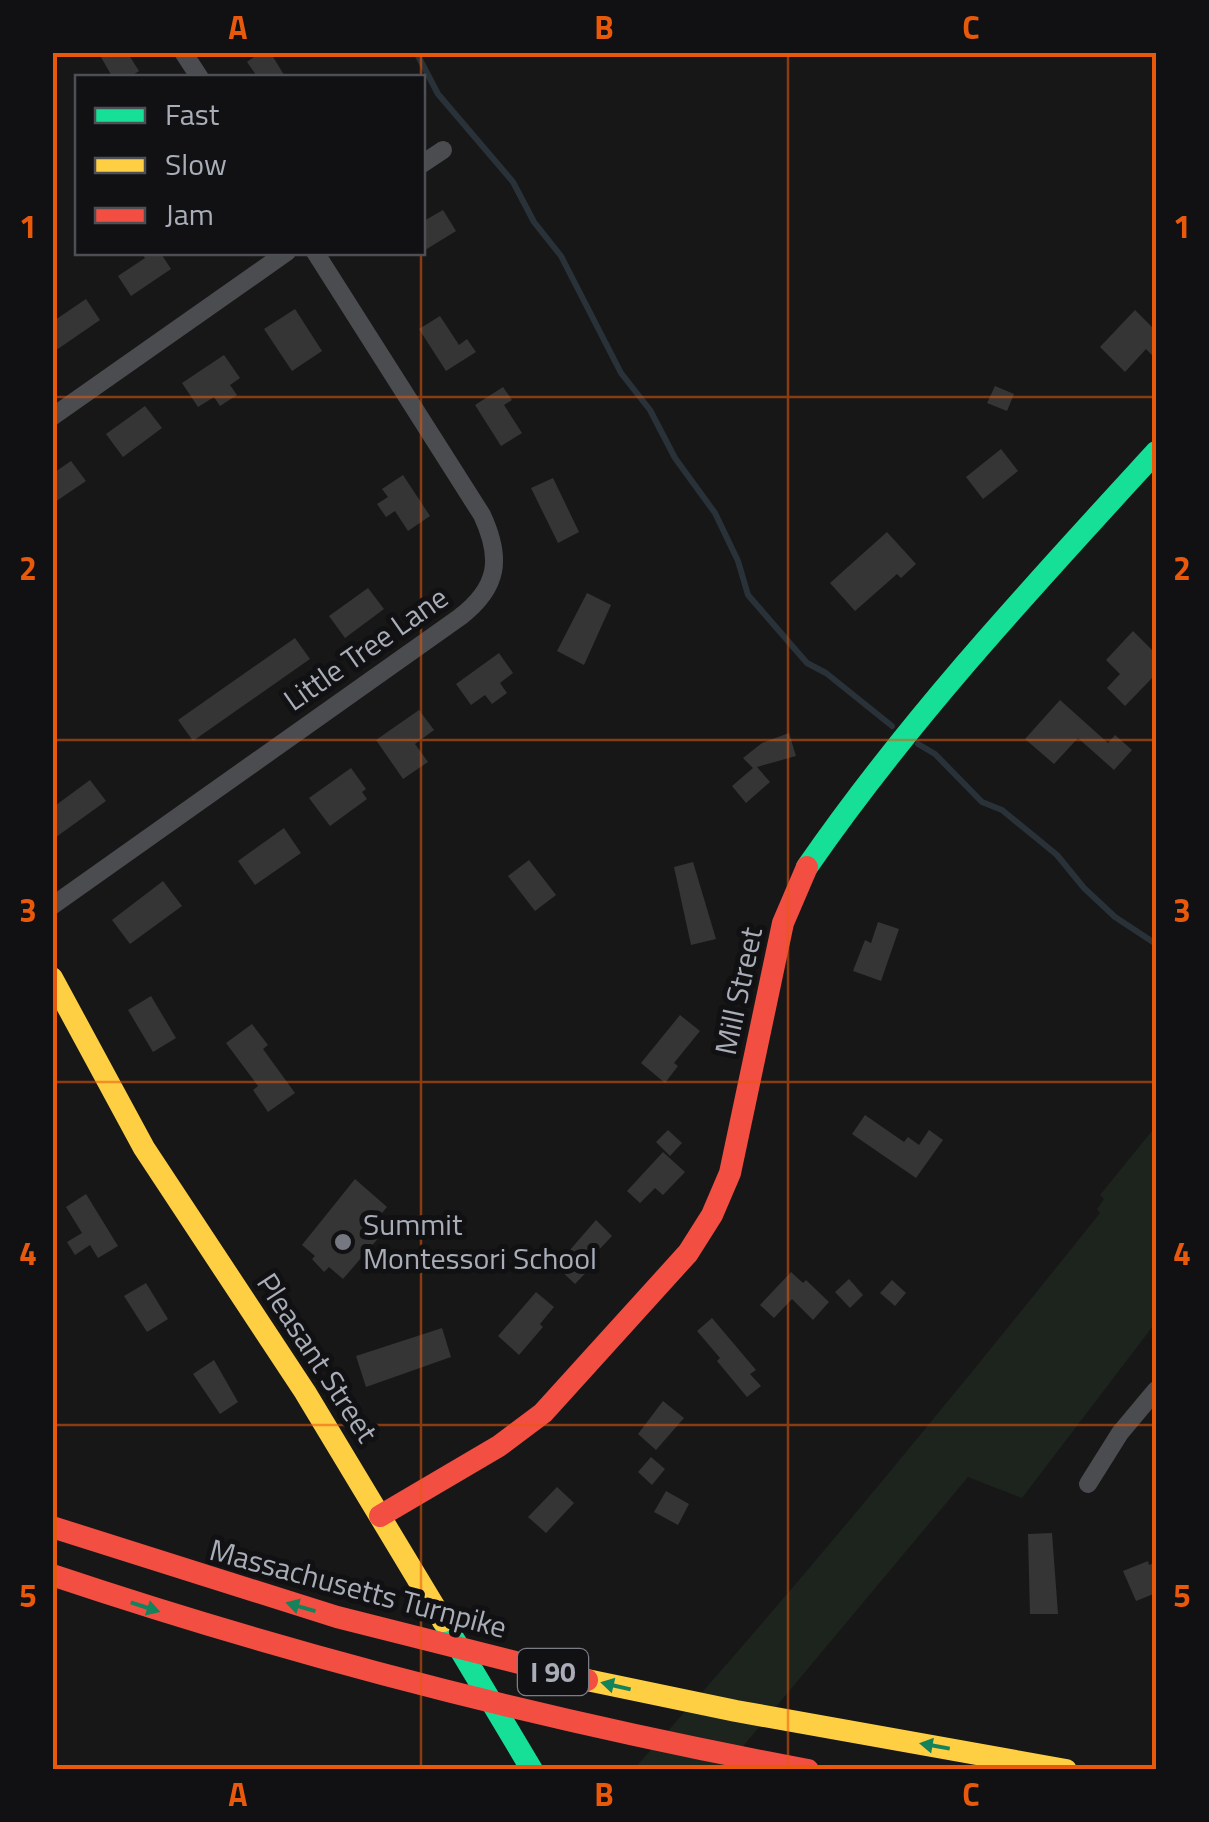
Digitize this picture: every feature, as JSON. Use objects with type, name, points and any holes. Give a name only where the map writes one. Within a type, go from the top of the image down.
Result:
[{"type":"main road","name":"Mill Street","points":[[380,1516],[499,1446],[543,1414],[688,1253],[712,1215],[730,1173],[783,923],[808,865],[848,808],[937,698],[1156,452]]},
{"type":"main road","name":"Pleasant Street","points":[[52,978],[144,1148],[283,1358],[532,1770]]},
{"type":"main road","name":"Massachusetts Turnpike","points":[[52,1527],[279,1601],[510,1662],[667,1697],[1066,1770]]},
{"type":"main road","name":"I 90","points":[[52,1575],[186,1620],[396,1682],[612,1732],[808,1770]]},
{"type":"street","points":[[183,52],[198,75]]},
{"type":"street","points":[[425,162],[443,150]]},
{"type":"street","points":[[52,417],[283,255]]},
{"type":"street","name":"Little Tree Lane","points":[[52,906],[460,617],[485,594],[492,580],[494,547],[482,515],[317,255]]},
{"type":"street","points":[[1088,1484],[1127,1424],[1156,1390]]},
{"type":"shaded area","points":[[1156,1126],[1156,1322],[1022,1498],[968,1477],[724,1769],[633,1770],[813,1564],[986,1354],[1100,1213],[1097,1209],[1104,1199],[1100,1195]]},
{"type":"building","points":[[98,52],[127,52],[139,71],[133,75],[111,75]]},
{"type":"building","points":[[261,52],[270,52],[284,75],[256,75],[247,62]]},
{"type":"building","points":[[443,210],[456,231],[425,250],[425,220]]},
{"type":"building","points":[[143,255],[162,255],[171,269],[131,296],[118,276],[145,258]]},
{"type":"building","points":[[86,299],[100,320],[52,353],[52,322]]},
{"type":"building","points":[[295,309],[322,351],[292,371],[264,329]]},
{"type":"building","points":[[1135,310],[1156,331],[1156,359],[1146,349],[1125,372],[1100,347]]},
{"type":"building","points":[[440,316],[459,345],[467,339],[476,352],[446,371],[419,329]]},
{"type":"building","points":[[224,355],[240,378],[230,385],[237,395],[220,406],[214,397],[198,407],[182,383]]},
{"type":"building","points":[[995,386],[1014,394],[1007,411],[987,403]]},
{"type":"building","points":[[503,387],[512,400],[504,405],[522,433],[501,446],[475,405]]},
{"type":"building","points":[[145,406],[162,428],[123,457],[106,434]]},
{"type":"building","points":[[1001,449],[1018,471],[983,499],[966,477]]},
{"type":"building","points":[[71,461],[86,481],[52,504],[52,474]]},
{"type":"building","points":[[403,475],[430,516],[408,531],[395,511],[386,517],[377,504],[388,497],[382,489]]},
{"type":"building","points":[[553,478],[579,532],[558,543],[531,488]]},
{"type":"building","points":[[887,532],[916,564],[901,578],[897,574],[855,611],[830,583]]},
{"type":"building","points":[[368,588],[384,609],[345,638],[329,616]]},
{"type":"building","points":[[587,593],[611,605],[584,665],[557,651]]},
{"type":"building","points":[[1133,631],[1156,654],[1156,674],[1125,706],[1107,688],[1120,674],[1106,660]]},
{"type":"building","points":[[295,638],[310,659],[193,741],[178,720]]},
{"type":"building","points":[[499,653],[513,673],[500,683],[507,693],[492,704],[485,695],[471,705],[456,684]]},
{"type":"building","points":[[1060,700],[1108,743],[1115,735],[1132,750],[1114,770],[1078,738],[1054,764],[1025,739]]},
{"type":"building","points":[[419,710],[434,730],[415,744],[428,762],[403,779],[376,740]]},
{"type":"building","points":[[789,733],[796,756],[757,767],[770,782],[746,803],[732,786],[753,768],[743,758],[762,743]]},
{"type":"building","points":[[351,768],[366,789],[362,792],[367,799],[330,826],[309,798]]},
{"type":"building","points":[[90,780],[106,801],[52,840],[52,808]]},
{"type":"building","points":[[284,828],[301,853],[255,885],[238,861]]},
{"type":"building","points":[[529,860],[556,895],[535,911],[508,876]]},
{"type":"building","points":[[693,862],[716,939],[691,945],[674,867]]},
{"type":"building","points":[[163,881],[182,906],[130,944],[112,920]]},
{"type":"building","points":[[878,922],[899,929],[881,981],[853,971],[865,940],[871,943]]},
{"type":"building","points":[[151,996],[176,1038],[153,1052],[128,1010]]},
{"type":"building","points":[[680,1015],[700,1031],[674,1063],[678,1066],[665,1083],[641,1063]]},
{"type":"building","points":[[252,1024],[268,1045],[263,1049],[295,1093],[268,1112],[253,1090],[258,1086],[226,1043]]},
{"type":"building","points":[[865,1115],[904,1142],[908,1137],[919,1145],[929,1130],[943,1140],[916,1178],[852,1134]]},
{"type":"building","points":[[668,1130],[682,1143],[670,1156],[656,1142]]},
{"type":"building","points":[[663,1152],[685,1172],[663,1195],[655,1188],[640,1203],[627,1191]]},
{"type":"building","points":[[355,1179],[387,1207],[371,1226],[381,1235],[343,1279],[329,1267],[324,1272],[312,1259],[315,1256],[302,1245]]},
{"type":"building","points":[[86,1194],[118,1246],[98,1258],[90,1245],[75,1255],[67,1242],[82,1233],[66,1207]]},
{"type":"building","points":[[596,1220],[612,1236],[595,1254],[600,1258],[575,1284],[556,1266]]},
{"type":"building","points":[[791,1272],[803,1283],[806,1280],[829,1302],[813,1320],[792,1299],[774,1318],[760,1305]]},
{"type":"building","points":[[849,1279],[863,1295],[850,1308],[835,1292]]},
{"type":"building","points":[[892,1280],[906,1293],[895,1306],[880,1293]]},
{"type":"building","points":[[146,1283],[168,1319],[147,1332],[124,1296]]},
{"type":"building","points":[[536,1292],[554,1307],[519,1355],[498,1336]]},
{"type":"building","points":[[712,1318],[756,1370],[750,1374],[761,1386],[747,1397],[697,1331]]},
{"type":"building","points":[[442,1328],[451,1357],[366,1387],[356,1356]]},
{"type":"building","points":[[214,1360],[238,1402],[220,1414],[193,1374]]},
{"type":"building","points":[[663,1401],[684,1418],[656,1450],[638,1434]]},
{"type":"building","points":[[651,1457],[665,1469],[652,1485],[638,1472]]},
{"type":"building","points":[[557,1487],[574,1503],[546,1533],[528,1517]]},
{"type":"building","points":[[666,1491],[689,1504],[678,1525],[654,1512]]},
{"type":"building","points":[[1052,1533],[1058,1614],[1030,1614],[1028,1534]]},
{"type":"building","points":[[1148,1561],[1149,1565],[1156,1562],[1156,1593],[1136,1601],[1123,1571]]},
{"type":"waterway","points":[[416,52],[438,94],[513,182],[534,222],[561,256],[621,373],[650,410],[675,458],[715,513],[738,561],[748,595],[807,663],[826,673],[892,726]]},
{"type":"waterway","points":[[918,744],[935,754],[982,802],[1002,810],[1057,855],[1115,917],[1156,944]]},
{"type":"traffic: fast","points":[[807,867],[931,705],[1156,452]]},
{"type":"traffic: fast","points":[[443,1621],[532,1770]]},
{"type":"traffic: slow","points":[[52,978],[144,1148],[305,1392],[443,1621]]},
{"type":"traffic: slow","points":[[587,1680],[1066,1770]]},
{"type":"traffic: jam","points":[[380,1516],[499,1446],[543,1413],[688,1253],[712,1215],[730,1173],[783,923],[807,867]]},
{"type":"traffic: jam","points":[[52,1527],[337,1617],[587,1680]]},
{"type":"traffic: jam","points":[[52,1575],[239,1634],[427,1686],[616,1731],[808,1770]]},
{"type":"place","name":"Summit Montessori School","points":[[343,1242]]}]
